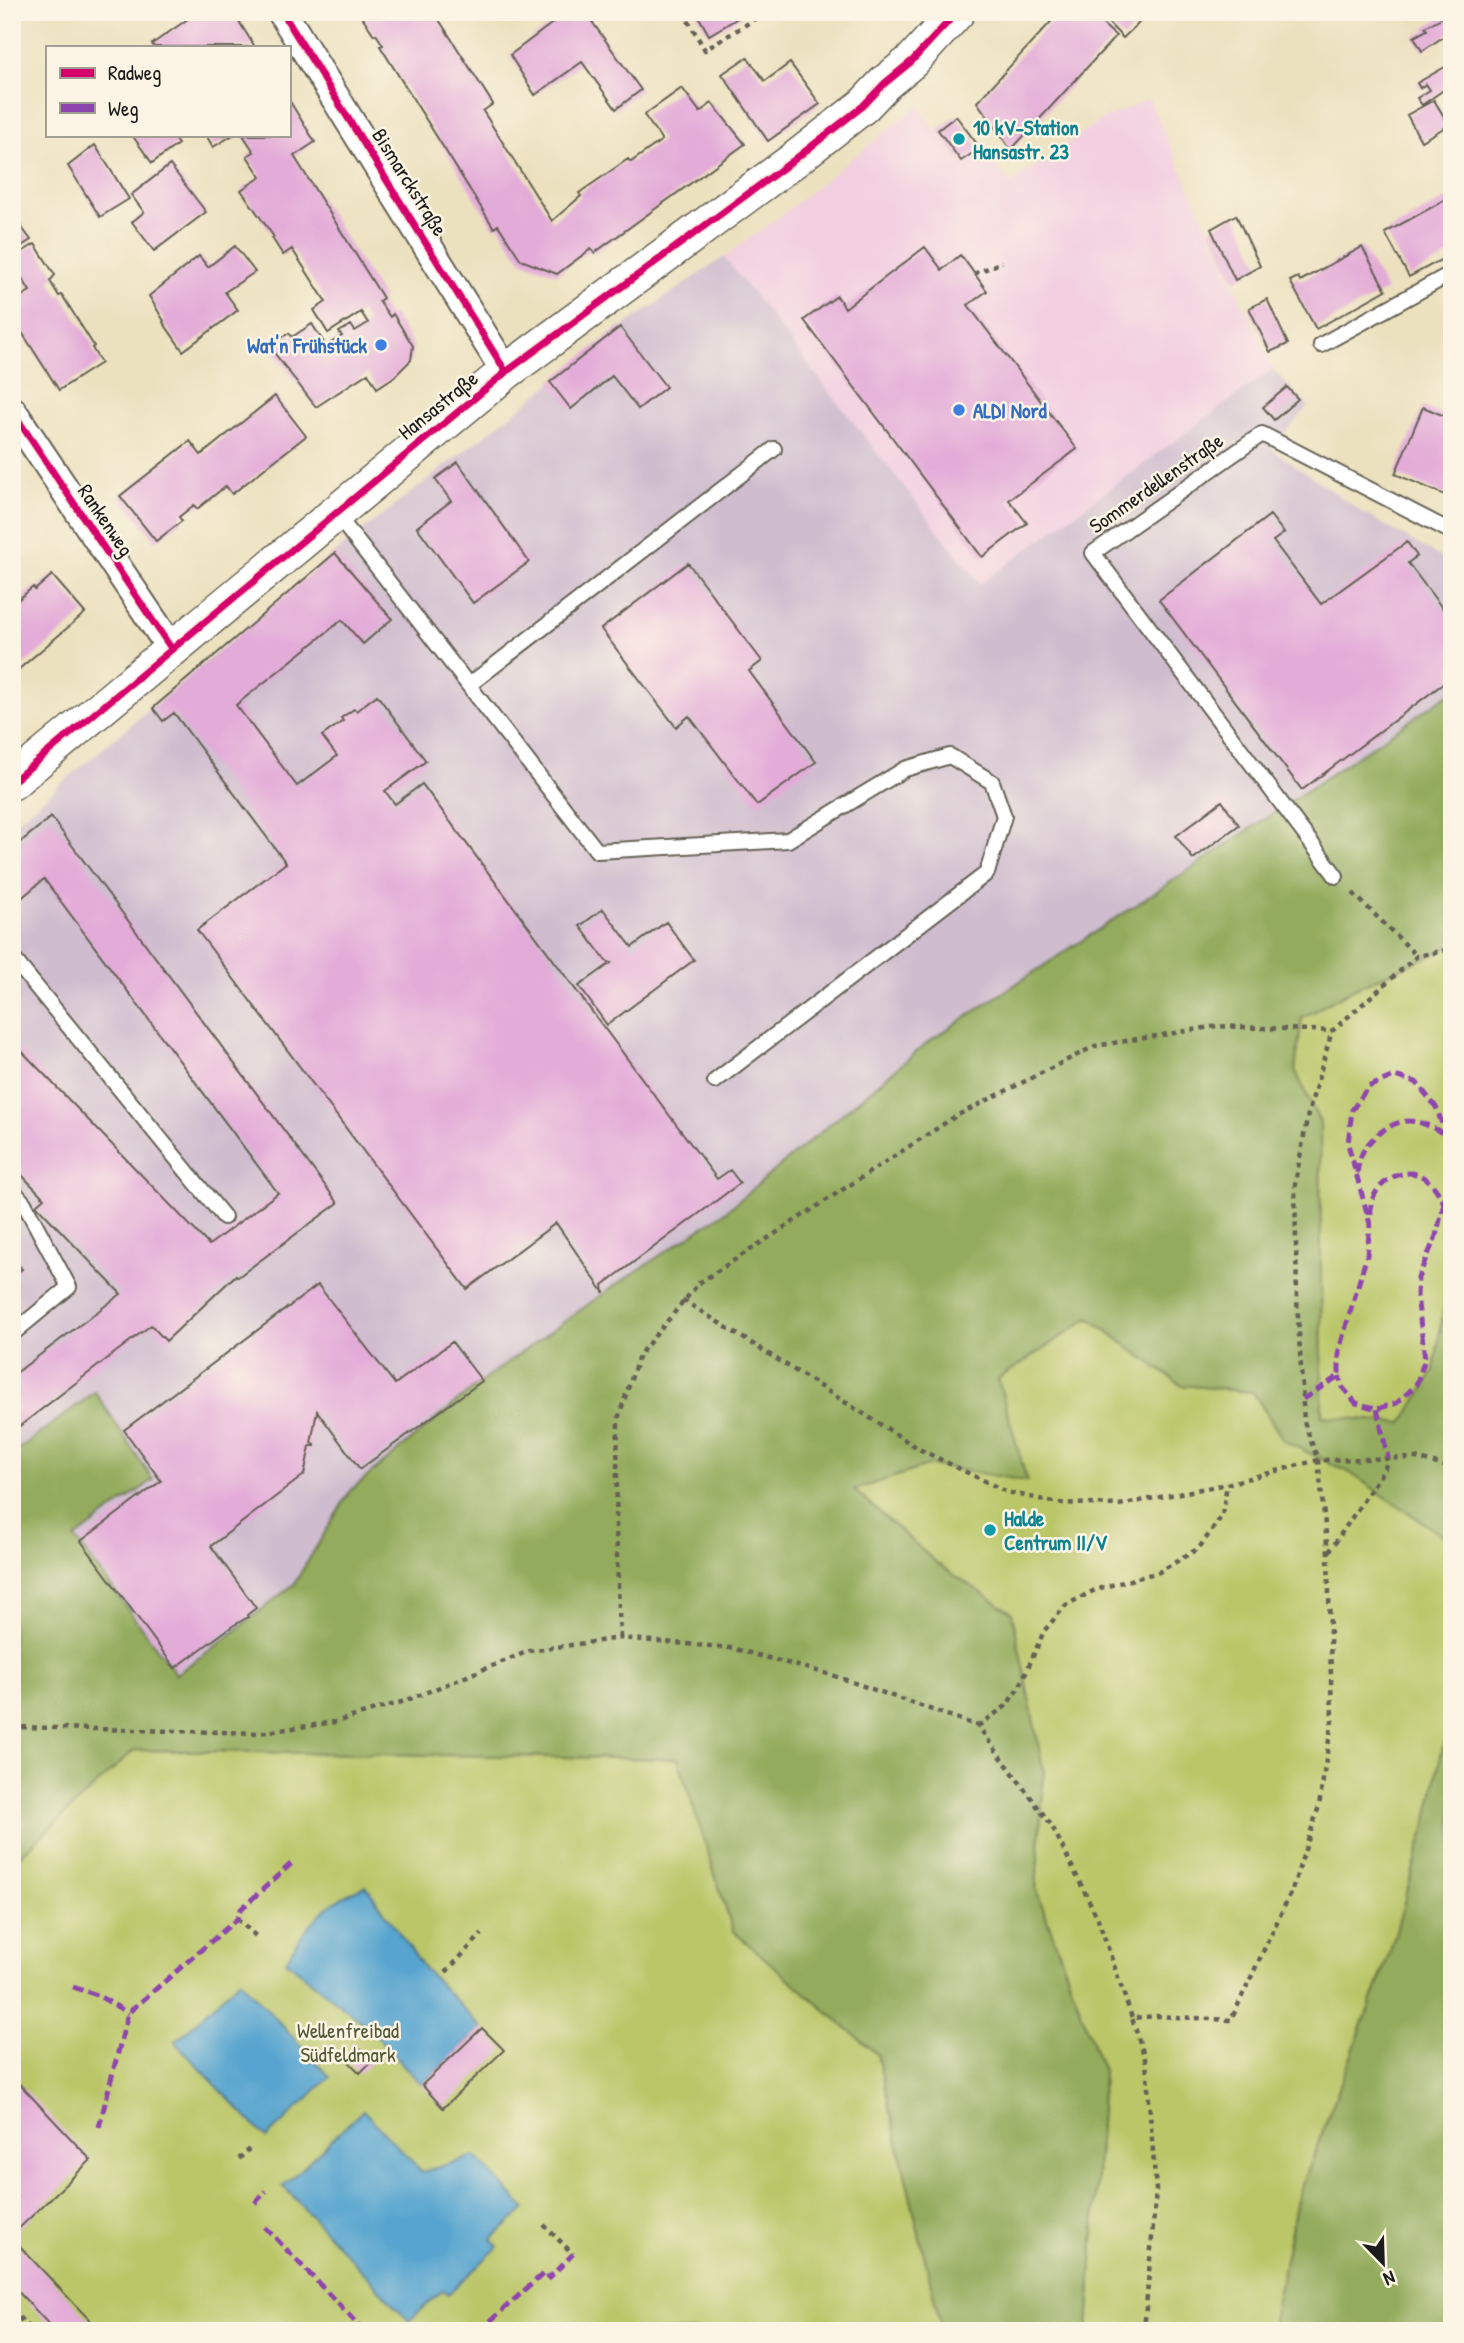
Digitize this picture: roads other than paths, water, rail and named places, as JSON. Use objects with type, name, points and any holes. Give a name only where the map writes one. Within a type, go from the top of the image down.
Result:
[{"type":"street","name":"Bismarckstraße","points":[[282,12],[506,372]]},
{"type":"street","name":"Hansastraße","points":[[12,782],[506,372],[863,106],[912,61],[957,12]]},
{"type":"street","name":"Rankenweg","points":[[12,411],[171,649]]},
{"type":"lane","points":[[1321,345],[1452,273]]},
{"type":"lane","name":"Sommerdellenstraße","points":[[1336,876],[1093,553],[1262,434],[1452,533]]},
{"type":"lane","points":[[469,685],[774,449]]},
{"type":"lane","points":[[335,512],[597,851],[789,840],[905,769],[950,756],[992,782],[1004,816],[987,873],[715,1081]]},
{"type":"lane","points":[[12,957],[224,1217]]},
{"type":"lane","points":[[12,1189],[24,1203],[69,1287],[12,1334]]},
{"type":"water","points":[[366,1886],[425,1969],[482,2028],[422,2085],[368,2027],[286,1961],[301,1936],[318,1916],[339,1899]]},
{"type":"water","points":[[240,1980],[330,2077],[266,2138],[175,2042]]},
{"type":"water","points":[[363,2110],[422,2172],[475,2156],[525,2209],[492,2239],[498,2247],[448,2294],[443,2290],[409,2321],[283,2186]]},
{"type":"place","name":"10 kV-Station Hansastr. 23","points":[[959,139]]},
{"type":"place","name":"Wat'n Frühstück","points":[[381,345]]},
{"type":"place","name":"ALDI Nord","points":[[959,410]]},
{"type":"place","name":"Halde Centrum II/V","points":[[990,1530]]},
{"type":"park label","name":"Wellenfreibad Südfeldmark","points":[[348,2042]]}]
